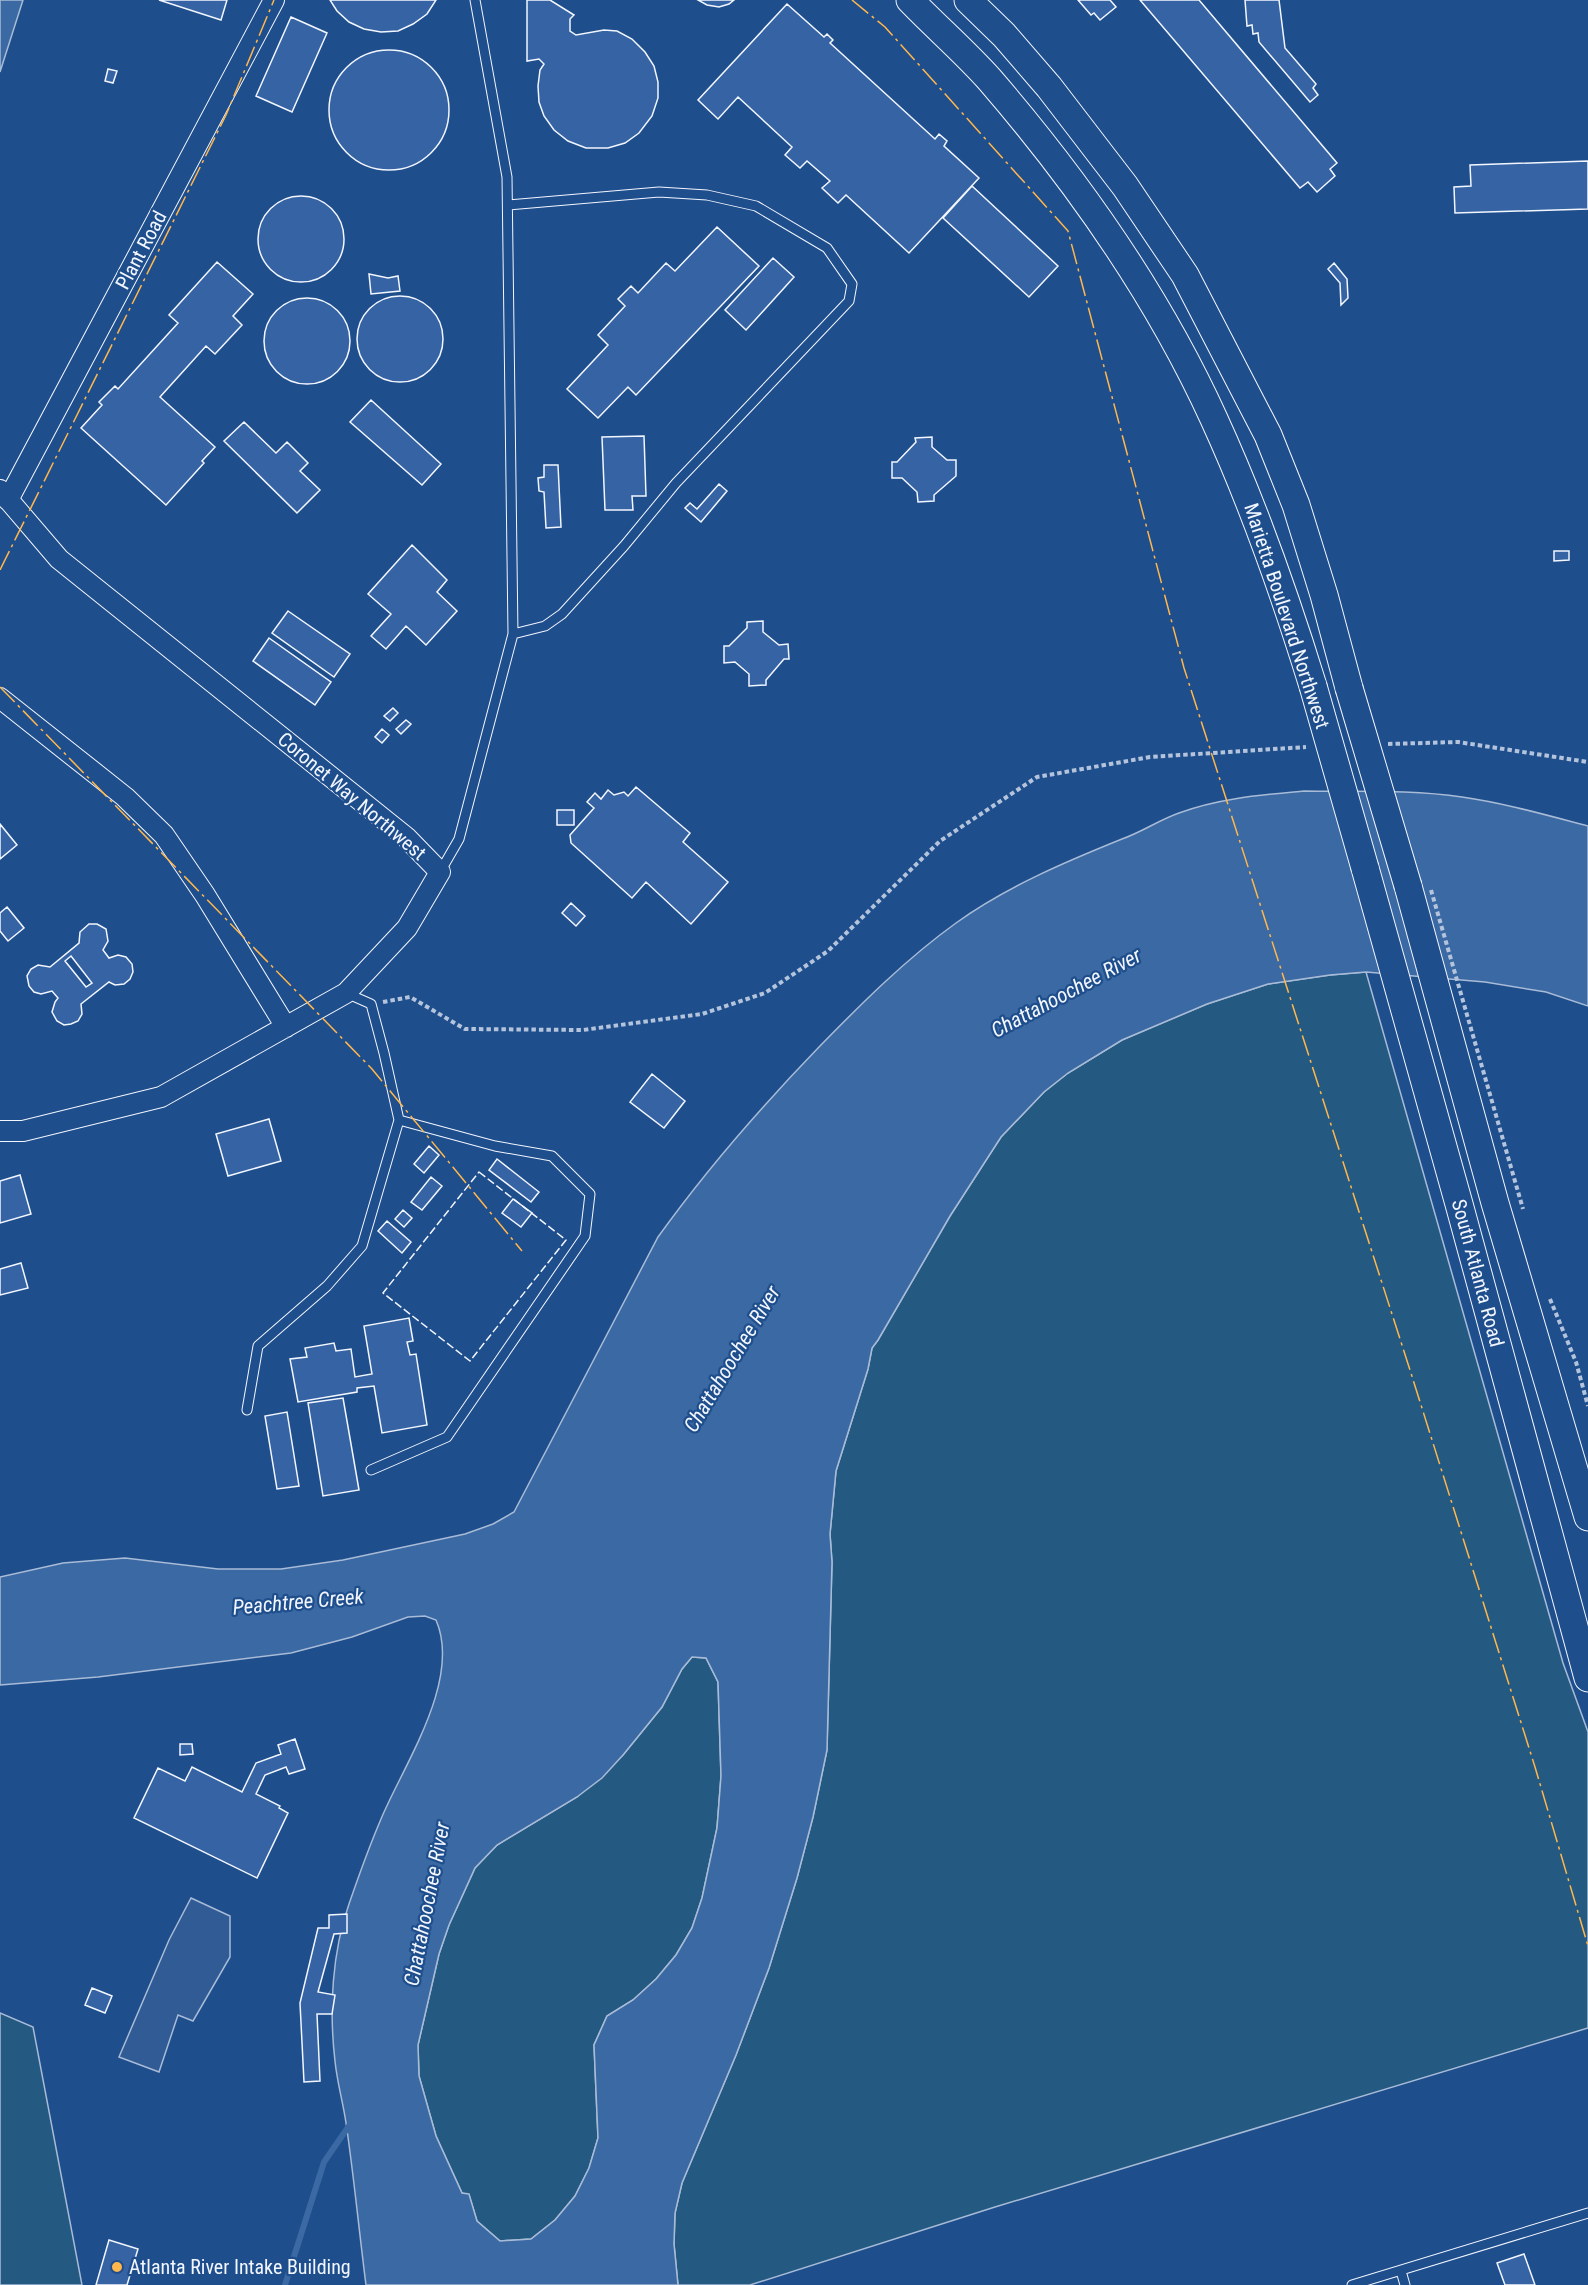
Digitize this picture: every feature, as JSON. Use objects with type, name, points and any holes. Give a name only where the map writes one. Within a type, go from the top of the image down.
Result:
[{"type":"main road","name":"Marietta Boulevard Northwest","points":[[910,0],[989,79],[1060,167],[1122,254],[1179,350],[1214,418],[1257,519],[1283,591],[1313,686],[1365,868]]},
{"type":"main road","name":"Marietta Boulevard Northwest","points":[[968,0],[1004,35],[1049,87],[1125,186],[1185,275],[1237,371],[1268,435],[1296,505],[1324,595],[1349,688],[1418,884]]},
{"type":"main road","name":"South Atlanta Road","points":[[1365,868],[1584,1648],[1588,1678]]},
{"type":"main road","name":"South Atlanta Road","points":[[1418,884],[1496,1203],[1588,1517]]},
{"type":"street","name":"Plant Road","points":[[4,495],[274,0]]},
{"type":"street","name":"Coronet Way Northwest","points":[[0,1131],[23,1131],[161,1097],[346,993],[407,928],[440,872],[406,837],[59,559],[4,495]]},
{"type":"street","points":[[0,698],[125,797],[164,835],[205,895],[285,1028]]},
{"type":"lane","points":[[440,872],[459,839],[513,634],[507,177],[475,0]]},
{"type":"lane","points":[[508,205],[659,192],[707,195],[756,206],[827,248],[852,284],[849,301],[676,483],[624,546],[562,614],[545,626],[513,634]]},
{"type":"lane","points":[[247,1410],[258,1346],[327,1286],[362,1246],[399,1120],[371,1004],[346,993]]},
{"type":"lane","points":[[371,1470],[447,1437],[585,1236],[590,1194],[552,1156],[495,1146],[399,1120]]},
{"type":"lane","points":[[1352,2285],[1588,2213]]},
{"type":"lane","points":[[1401,2271],[1405,2285]]},
{"type":"path","points":[[1386,734],[1388,745],[1458,742],[1588,762]]},
{"type":"path","points":[[371,1004],[410,997],[465,1029],[583,1030],[702,1014],[765,993],[828,951],[940,841],[1037,777],[1150,757],[1315,747]]},
{"type":"path","points":[[1418,884],[1526,1219]]},
{"type":"path","points":[[1548,1292],[1576,1362],[1588,1406]]},
{"type":"shaded area","points":[[1366,972],[1563,1663],[1588,1732],[1588,2028],[995,2207],[750,2285],[678,2285],[674,2244],[675,2213],[682,2183],[736,2055],[769,1968],[797,1878],[827,1750],[832,1562],[830,1534],[836,1471],[868,1369],[872,1348],[950,1216],[1001,1137],[1044,1092],[1068,1073],[1122,1040],[1207,1004],[1268,984]]},
{"type":"shaded area","points":[[692,1657],[706,1658],[718,1682],[721,1776],[717,1828],[702,1898],[692,1928],[676,1955],[656,1979],[633,2000],[607,2016],[594,2045],[598,2138],[589,2168],[575,2196],[555,2220],[531,2239],[500,2241],[477,2221],[469,2195],[462,2193],[436,2136],[419,2076],[418,2045],[439,1954],[449,1925],[475,1868],[497,1845],[577,1797],[623,1755],[662,1707],[682,1669]]},
{"type":"shaded area","points":[[191,1898],[230,1916],[230,1957],[193,2021],[178,2015],[159,2072],[119,2057],[169,1940]]},
{"type":"shaded area","points":[[0,2013],[33,2027],[82,2285],[0,2285]]},
{"type":"water","points":[[0,0],[23,0],[0,72]]},
{"type":"water","points":[[1304,791],[1442,794],[1509,806],[1588,826],[1588,1006],[1546,992],[1485,982],[1366,972],[1268,984],[1207,1004],[1122,1040],[1068,1073],[1044,1092],[1001,1137],[950,1216],[872,1348],[868,1369],[836,1471],[830,1534],[832,1562],[827,1750],[797,1878],[769,1968],[736,2055],[682,2183],[675,2213],[674,2244],[678,2285],[366,2285],[349,2143],[335,2061],[332,2022],[333,1981],[343,1922],[360,1872],[381,1819],[427,1721],[436,1695],[442,1669],[442,1644],[436,1620],[425,1616],[408,1617],[352,1637],[291,1653],[98,1677],[0,1685],[0,1577],[63,1563],[125,1558],[218,1569],[281,1569],[343,1560],[465,1534],[493,1524],[514,1512],[658,1237],[695,1187],[755,1116],[819,1047],[885,982],[956,923],[1036,876],[1194,808],[1241,798]],"holes":[[[692,1657],[706,1658],[718,1682],[721,1776],[717,1828],[702,1898],[692,1928],[676,1955],[656,1979],[633,2000],[607,2016],[594,2045],[598,2138],[589,2168],[575,2196],[555,2220],[531,2239],[500,2241],[477,2221],[469,2194],[462,2193],[436,2136],[419,2076],[418,2045],[439,1954],[449,1925],[475,1868],[497,1845],[577,1797],[602,1778],[662,1707],[682,1669]]]},
{"type":"building","points":[[159,0],[227,0],[221,20]]},
{"type":"building","points":[[330,0],[436,0],[427,14],[413,24],[398,31],[381,32],[364,29],[349,22],[337,11]]},
{"type":"building","points":[[527,0],[550,0],[574,15],[570,19],[570,31],[576,35],[604,30],[617,31],[632,39],[645,52],[654,66],[658,82],[658,98],[652,116],[639,133],[625,143],[608,148],[586,148],[568,141],[554,130],[544,116],[539,102],[540,70],[544,64],[539,59],[527,61]]},
{"type":"building","points":[[698,0],[734,0],[719,7],[707,5]]},
{"type":"building","points":[[1078,0],[1110,0],[1116,7],[1100,20],[1094,13],[1091,15]]},
{"type":"building","points":[[1140,0],[1199,0],[1337,163],[1330,169],[1335,176],[1317,192],[1308,182],[1300,188]]},
{"type":"building","points":[[1245,0],[1279,0],[1285,48],[1316,84],[1313,88],[1318,95],[1310,102],[1259,42],[1258,33],[1253,34],[1252,25],[1247,26]]},
{"type":"building","points":[[787,4],[824,37],[827,34],[833,40],[830,43],[935,139],[939,134],[947,141],[944,146],[979,178],[909,253],[846,195],[838,203],[822,188],[830,181],[807,161],[800,168],[785,155],[792,147],[738,97],[718,119],[698,100]]},
{"type":"building","points":[[291,17],[327,33],[292,112],[256,96]]},
{"type":"building","points":[[389,50],[412,54],[432,67],[445,87],[449,110],[445,133],[432,153],[412,166],[389,170],[366,166],[346,153],[333,133],[329,110],[333,87],[346,67],[366,54]]},
{"type":"building","points":[[108,69],[117,71],[113,83],[105,81]]},
{"type":"building","points":[[1588,161],[1588,209],[1455,213],[1454,187],[1471,186],[1470,165]]},
{"type":"building","points":[[972,186],[1058,266],[1029,297],[943,218]]},
{"type":"building","points":[[301,196],[325,203],[337,215],[344,239],[337,263],[325,275],[301,282],[277,275],[265,263],[258,239],[265,215],[277,203]]},
{"type":"building","points":[[717,227],[759,266],[636,395],[628,387],[598,418],[567,389],[608,345],[598,335],[625,306],[618,299],[631,286],[638,293],[666,263],[675,271]]},
{"type":"building","points":[[773,258],[794,277],[746,330],[725,310]]},
{"type":"building","points":[[217,262],[253,294],[233,316],[242,325],[215,354],[206,346],[160,397],[215,447],[202,461],[204,463],[166,505],[81,428],[102,405],[99,402],[115,386],[118,389],[178,323],[169,315]]},
{"type":"building","points":[[1334,263],[1347,279],[1348,298],[1341,305],[1340,283],[1328,269]]},
{"type":"building","points":[[369,274],[388,278],[398,276],[400,291],[371,294]]},
{"type":"building","points":[[400,296],[417,299],[431,308],[440,322],[443,339],[440,356],[431,370],[417,379],[400,382],[383,379],[369,370],[360,356],[357,339],[360,322],[369,308],[383,299]]},
{"type":"building","points":[[299,298],[315,298],[338,310],[347,324],[350,341],[347,358],[338,372],[315,384],[299,384],[283,377],[271,365],[264,349],[264,333],[271,317],[283,305]]},
{"type":"building","points":[[371,400],[441,464],[422,485],[350,422]]},
{"type":"building","points":[[244,422],[276,453],[287,442],[308,463],[300,471],[320,490],[297,513],[224,441]]},
{"type":"building","points":[[644,436],[646,496],[632,496],[633,510],[605,510],[602,437]]},
{"type":"building","points":[[932,437],[932,447],[947,460],[956,460],[956,476],[934,495],[934,501],[918,502],[917,492],[902,478],[892,478],[892,462],[897,462],[916,442],[915,438]]},
{"type":"building","points":[[544,465],[558,465],[561,527],[546,528],[544,492],[539,491],[538,478],[544,477]]},
{"type":"building","points":[[719,484],[727,491],[701,522],[685,508],[690,503],[697,509]]},
{"type":"building","points":[[412,545],[447,580],[437,592],[457,611],[426,645],[406,626],[386,649],[371,636],[391,614],[368,594]]},
{"type":"building","points":[[1554,551],[1569,551],[1569,560],[1554,561]]},
{"type":"building","points":[[288,611],[350,654],[334,677],[272,633]]},
{"type":"building","points":[[763,621],[763,632],[779,645],[788,644],[789,659],[784,659],[766,680],[766,685],[749,686],[749,674],[735,662],[724,663],[724,646],[729,646],[747,628],[747,622]]},
{"type":"building","points":[[269,638],[331,682],[315,705],[253,661]]},
{"type":"building","points":[[393,708],[398,713],[390,721],[384,716]]},
{"type":"building","points":[[406,720],[411,724],[401,734],[396,729]]},
{"type":"building","points":[[382,729],[389,735],[382,743],[375,737]]},
{"type":"building","points":[[636,787],[690,833],[683,842],[728,882],[691,924],[646,882],[632,898],[571,843],[570,835],[594,808],[587,802],[595,793],[601,799],[608,790],[614,795],[624,792],[628,796]]},
{"type":"building","points":[[557,810],[574,810],[574,825],[557,825]]},
{"type":"building","points":[[0,824],[17,845],[0,859]]},
{"type":"building","points":[[571,903],[585,916],[576,926],[562,913]]},
{"type":"building","points":[[7,907],[24,928],[8,941],[0,931],[0,913]]},
{"type":"building","points":[[89,924],[97,924],[106,929],[108,941],[103,950],[109,958],[118,955],[126,957],[132,964],[133,972],[124,984],[115,985],[109,982],[81,1004],[82,1014],[78,1021],[64,1025],[57,1021],[52,1012],[58,998],[52,991],[41,994],[34,992],[29,986],[27,976],[31,969],[38,965],[50,967],[79,943],[80,932]],"holes":[[[71,956],[92,983],[86,987],[65,961]]]},
{"type":"building","points":[[652,1074],[685,1101],[664,1128],[630,1102]]},
{"type":"building","points":[[269,1119],[281,1161],[228,1176],[216,1134]]},
{"type":"building","points":[[429,1146],[439,1155],[424,1173],[414,1164]]},
{"type":"building","points":[[497,1159],[539,1192],[531,1202],[489,1170]]},
{"type":"building","points":[[20,1175],[31,1214],[0,1223],[0,1181]]},
{"type":"building","points":[[431,1177],[442,1186],[422,1210],[411,1202]]},
{"type":"building","points":[[513,1199],[532,1213],[521,1227],[502,1213]]},
{"type":"building","points":[[403,1210],[412,1218],[404,1227],[395,1219]]},
{"type":"building","points":[[387,1221],[411,1242],[402,1253],[378,1231]]},
{"type":"building","points":[[21,1263],[28,1288],[0,1295],[0,1269]]},
{"type":"building","points":[[409,1318],[413,1341],[407,1342],[410,1355],[416,1354],[427,1425],[382,1433],[374,1386],[357,1388],[357,1392],[298,1402],[290,1359],[307,1357],[305,1348],[334,1343],[336,1351],[351,1349],[355,1377],[372,1374],[364,1326]]},
{"type":"building","points":[[343,1398],[359,1490],[323,1496],[308,1403]]},
{"type":"building","points":[[287,1412],[299,1486],[277,1489],[265,1416]]},
{"type":"building","points":[[295,1739],[305,1769],[289,1774],[286,1767],[265,1775],[256,1794],[280,1806],[279,1808],[288,1813],[257,1878],[134,1818],[158,1768],[185,1781],[192,1767],[242,1792],[256,1763],[281,1754],[278,1745]]},
{"type":"building","points":[[180,1744],[192,1744],[193,1754],[180,1755]]},
{"type":"building","points":[[347,1914],[347,1933],[334,1934],[318,1992],[335,1995],[332,2014],[317,2014],[320,2081],[304,2082],[300,2003],[318,1928],[329,1928],[329,1915]]},
{"type":"building","points":[[92,1988],[112,1996],[105,2013],[85,2005]]},
{"type":"building","name":"Atlanta River Intake Building","points":[[109,2240],[138,2249],[127,2285],[96,2285]]},
{"type":"building","points":[[1524,2254],[1535,2285],[1505,2285],[1497,2263]]},
{"type":"waterway","points":[[285,2285],[324,2162],[351,2123]]},
{"type":"fence","points":[[479,1172],[566,1240],[470,1361],[383,1293],[479,1172]]},
{"type":"power","points":[[0,570],[226,115],[274,0]]},
{"type":"power","points":[[852,0],[885,27],[1068,231],[1184,668],[1410,1370],[1535,1767],[1588,1946]]},
{"type":"power","points":[[0,687],[372,1069],[522,1251]]},
{"type":"place","name":"Atlanta River Intake Building","points":[[117,2267]]},
{"type":"water label","name":"Chattahoochee River","points":[[1066,993]]},
{"type":"water label","name":"Chattahoochee River","points":[[732,1359]]},
{"type":"water label","name":"Peachtree Creek","points":[[298,1602]]},
{"type":"water label","name":"Chattahoochee River","points":[[427,1904]]}]
